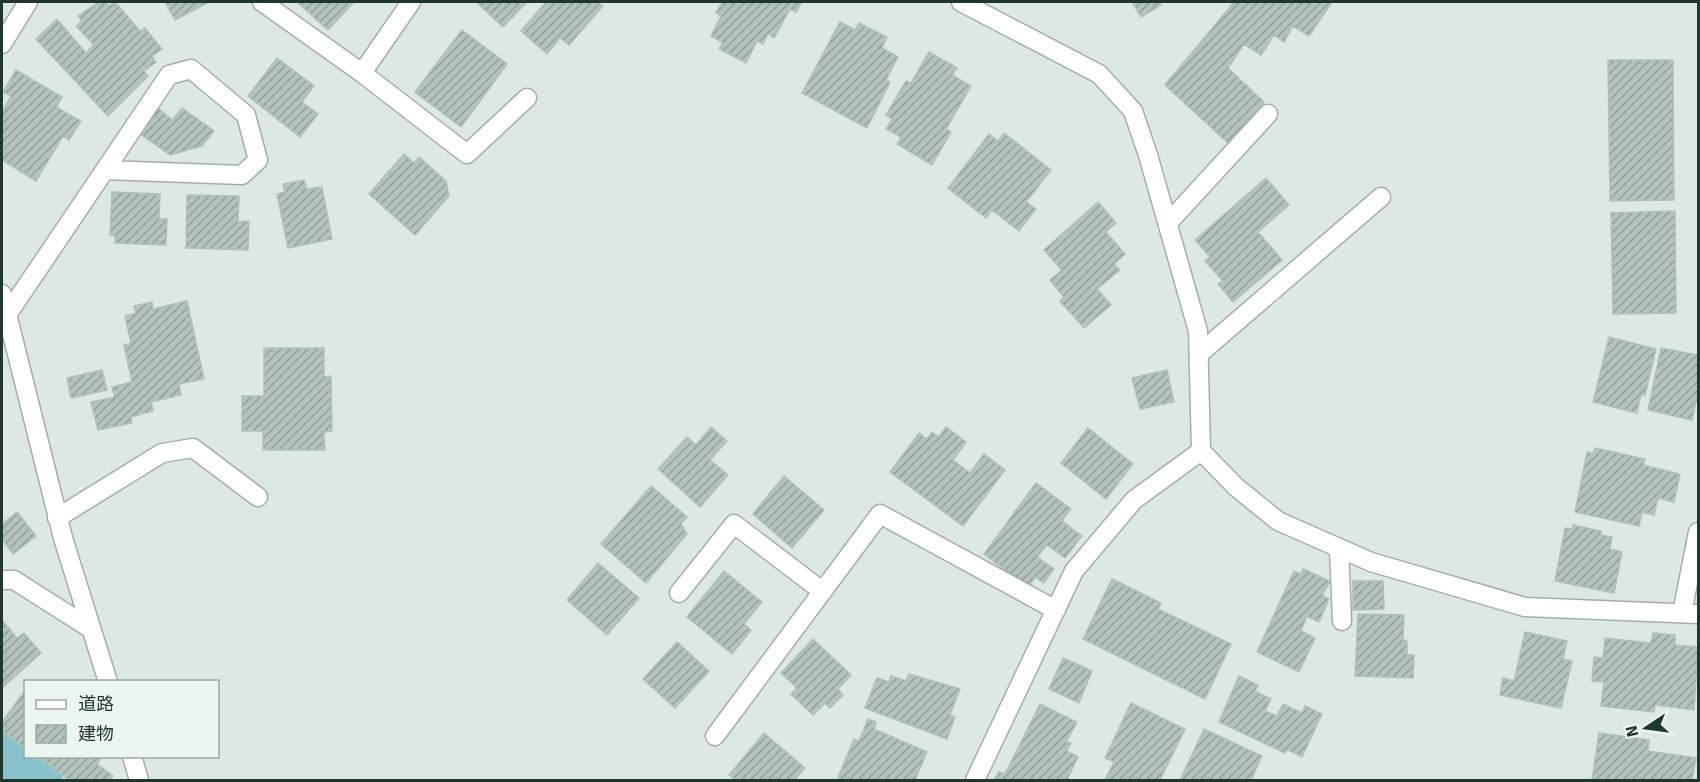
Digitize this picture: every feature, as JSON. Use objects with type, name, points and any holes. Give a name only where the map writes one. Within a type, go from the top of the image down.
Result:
[{"type":"street","points":[[2,42],[28,2]]},
{"type":"street","points":[[262,2],[362,73],[467,153],[527,98]]},
{"type":"street","points":[[362,73],[411,2]]},
{"type":"street","points":[[960,2],[1099,74],[1133,111],[1168,223],[1198,331],[1201,451],[1236,488],[1278,521],[1371,562],[1525,607],[1690,613],[1698,532]]},
{"type":"street","points":[[7,315],[169,75],[191,69],[246,115],[258,160],[242,175],[105,170]]},
{"type":"street","points":[[1168,223],[1268,114]]},
{"type":"street","points":[[1199,354],[1382,197]]},
{"type":"street","points":[[2,294],[7,315],[9,355],[108,680]]},
{"type":"street","points":[[57,518],[162,453],[193,448],[258,497]]},
{"type":"street","points":[[975,780],[1074,571],[1134,500],[1201,451]]},
{"type":"street","points":[[716,736],[880,514],[1056,610]]},
{"type":"street","points":[[679,593],[734,524],[822,591]]},
{"type":"street","points":[[1339,548],[1342,621]]},
{"type":"street","points":[[2,580],[14,580],[91,629]]},
{"type":"street","points":[[133,758],[139,780]]},
{"type":"building","points":[[99,2],[107,2],[109,6],[115,2],[140,31],[145,28],[162,49],[152,56],[156,62],[144,71],[148,76],[108,116],[36,39],[57,19],[86,53],[94,45],[76,26],[82,21],[78,16]]},
{"type":"building","points":[[165,2],[209,2],[175,20]]},
{"type":"building","points":[[297,2],[354,2],[328,30]]},
{"type":"building","points":[[476,2],[527,2],[503,27]]},
{"type":"building","points":[[546,2],[597,2],[603,6],[569,45],[560,38],[547,54],[521,31]]},
{"type":"building","points":[[722,2],[802,2],[796,12],[790,9],[774,38],[768,34],[763,44],[757,41],[746,63],[719,49],[723,43],[711,36],[721,16],[716,13]]},
{"type":"building","points":[[1132,2],[1159,2],[1161,5],[1141,17]]},
{"type":"building","points":[[1234,2],[1332,2],[1309,36],[1293,26],[1284,42],[1274,35],[1261,55],[1244,44],[1228,68],[1264,102],[1228,143],[1165,85]]},
{"type":"building","points":[[840,22],[855,30],[859,23],[887,37],[882,48],[898,57],[886,80],[890,82],[867,128],[802,93]]},
{"type":"building","points":[[462,30],[507,64],[461,127],[415,92]]},
{"type":"building","points":[[929,52],[957,68],[952,75],[971,86],[946,129],[951,132],[932,165],[897,144],[901,137],[886,129],[892,119],[886,115],[906,81],[911,83]]},
{"type":"building","points":[[277,58],[314,86],[302,102],[318,114],[300,137],[248,96]]},
{"type":"building","points":[[1608,60],[1673,60],[1674,200],[1610,201]]},
{"type":"building","points":[[16,70],[62,97],[56,107],[81,121],[69,140],[63,136],[36,181],[2,160],[4,146],[2,145],[2,112],[11,96],[3,92]]},
{"type":"building","points":[[158,108],[172,120],[182,108],[214,131],[202,146],[170,155],[139,133]]},
{"type":"building","points":[[1004,133],[1051,170],[1026,202],[1036,209],[1019,231],[992,210],[986,218],[948,188],[989,134],[998,141]]},
{"type":"building","points":[[404,154],[414,163],[419,157],[446,181],[449,196],[415,235],[369,194]]},
{"type":"building","points":[[1266,178],[1289,205],[1258,232],[1282,260],[1233,302],[1218,284],[1223,281],[1205,261],[1210,257],[1195,240]]},
{"type":"building","points":[[304,180],[307,189],[322,187],[332,239],[288,248],[277,194],[285,192],[283,184]]},
{"type":"building","points":[[112,192],[160,194],[159,219],[167,219],[166,245],[115,243],[115,235],[110,235]]},
{"type":"building","points":[[187,195],[239,196],[238,222],[249,221],[248,250],[186,248]]},
{"type":"building","points":[[1098,202],[1116,223],[1106,232],[1125,254],[1114,264],[1120,270],[1097,289],[1111,305],[1084,328],[1060,301],[1064,297],[1050,280],[1062,270],[1044,250]]},
{"type":"building","points":[[1675,211],[1676,313],[1613,314],[1611,213]]},
{"type":"building","points":[[187,301],[204,379],[179,384],[181,395],[151,402],[153,411],[131,417],[132,423],[98,430],[91,402],[115,397],[112,387],[132,382],[124,345],[131,343],[125,316],[136,313],[134,306],[152,302],[153,309]]},
{"type":"building","points":[[1609,337],[1656,349],[1645,395],[1641,395],[1637,413],[1593,402]]},
{"type":"building","points":[[264,348],[324,348],[324,377],[331,376],[332,431],[324,432],[325,450],[263,450],[263,431],[242,431],[242,396],[264,396]]},
{"type":"building","points":[[1661,348],[1698,355],[1698,402],[1696,401],[1692,420],[1648,410]]},
{"type":"building","points":[[102,370],[107,390],[71,398],[67,378]]},
{"type":"building","points":[[1167,370],[1174,402],[1140,409],[1132,378]]},
{"type":"building","points":[[711,427],[727,441],[710,460],[728,475],[700,507],[658,469],[687,437],[696,445]]},
{"type":"building","points":[[946,427],[966,442],[953,460],[970,473],[984,454],[1005,470],[963,526],[890,472],[919,433],[927,439],[932,432],[939,437]]},
{"type":"building","points":[[1088,428],[1133,464],[1106,499],[1061,463]]},
{"type":"building","points":[[1595,448],[1645,459],[1643,465],[1680,474],[1674,502],[1658,498],[1654,515],[1642,512],[1639,526],[1575,512],[1587,452],[1593,454]]},
{"type":"building","points":[[784,476],[824,510],[792,548],[753,514]]},
{"type":"building","points":[[1036,483],[1071,509],[1062,521],[1082,536],[1065,558],[1047,545],[1037,557],[1054,569],[1044,583],[1035,577],[1028,587],[984,554]]},
{"type":"building","points":[[651,486],[687,517],[681,524],[687,534],[646,583],[601,544]]},
{"type":"building","points":[[17,512],[36,536],[13,554],[2,539],[2,524]]},
{"type":"building","points":[[1573,525],[1601,531],[1601,535],[1612,537],[1610,549],[1622,552],[1614,593],[1555,581],[1565,528],[1573,529]]},
{"type":"building","points":[[598,563],[639,598],[607,635],[567,600]]},
{"type":"building","points":[[1303,569],[1330,581],[1322,596],[1329,599],[1319,622],[1307,616],[1301,631],[1315,638],[1299,672],[1257,652],[1294,571],[1301,574]]},
{"type":"building","points":[[724,571],[762,602],[744,624],[751,630],[732,654],[687,617]]},
{"type":"building","points":[[1112,579],[1161,603],[1158,609],[1231,644],[1205,699],[1083,639]]},
{"type":"building","points":[[1353,581],[1383,581],[1384,609],[1353,610]]},
{"type":"building","points":[[1358,614],[1404,615],[1403,640],[1407,641],[1407,655],[1414,655],[1413,678],[1355,676]]},
{"type":"building","points":[[2,620],[17,638],[24,633],[41,653],[2,688]]},
{"type":"building","points":[[1525,632],[1567,641],[1563,659],[1572,661],[1561,708],[1500,695],[1503,678],[1514,681]]},
{"type":"building","points":[[1653,633],[1675,635],[1675,645],[1698,647],[1694,710],[1655,705],[1654,712],[1601,706],[1604,682],[1592,681],[1594,657],[1603,658],[1605,638],[1651,643]]},
{"type":"building","points":[[813,639],[851,675],[838,689],[843,695],[830,708],[825,703],[813,715],[791,694],[797,688],[781,673]]},
{"type":"building","points":[[677,642],[709,671],[675,708],[643,679]]},
{"type":"building","points":[[1063,658],[1092,671],[1079,703],[1049,689]]},
{"type":"building","points":[[909,674],[960,689],[950,715],[955,717],[947,739],[865,708],[877,678],[889,682],[891,676],[906,681]]},
{"type":"building","points":[[1239,676],[1258,685],[1255,691],[1271,699],[1265,711],[1277,716],[1283,704],[1302,713],[1305,706],[1322,714],[1302,757],[1287,749],[1285,753],[1219,722]]},
{"type":"building","points":[[24,692],[24,748],[2,731],[2,722]]},
{"type":"building","points":[[1131,703],[1185,729],[1160,780],[1105,780],[1114,762],[1105,758]]},
{"type":"building","points":[[1040,704],[1077,722],[1066,742],[1071,743],[1067,751],[1078,757],[1067,780],[994,780],[999,772],[1005,774]]},
{"type":"building","points":[[868,719],[876,722],[874,729],[927,752],[915,780],[837,780],[854,739],[859,741]]},
{"type":"building","points":[[1204,729],[1262,756],[1251,780],[1180,780]]},
{"type":"building","points":[[764,733],[805,768],[795,780],[736,780],[729,775]]},
{"type":"building","points":[[1599,733],[1649,740],[1648,751],[1696,758],[1692,780],[1592,780]]},
{"type":"building","points":[[39,758],[101,758],[97,764],[113,776],[110,780],[69,780]]},
{"type":"waterway","points":[[2,764],[25,780]]}]
